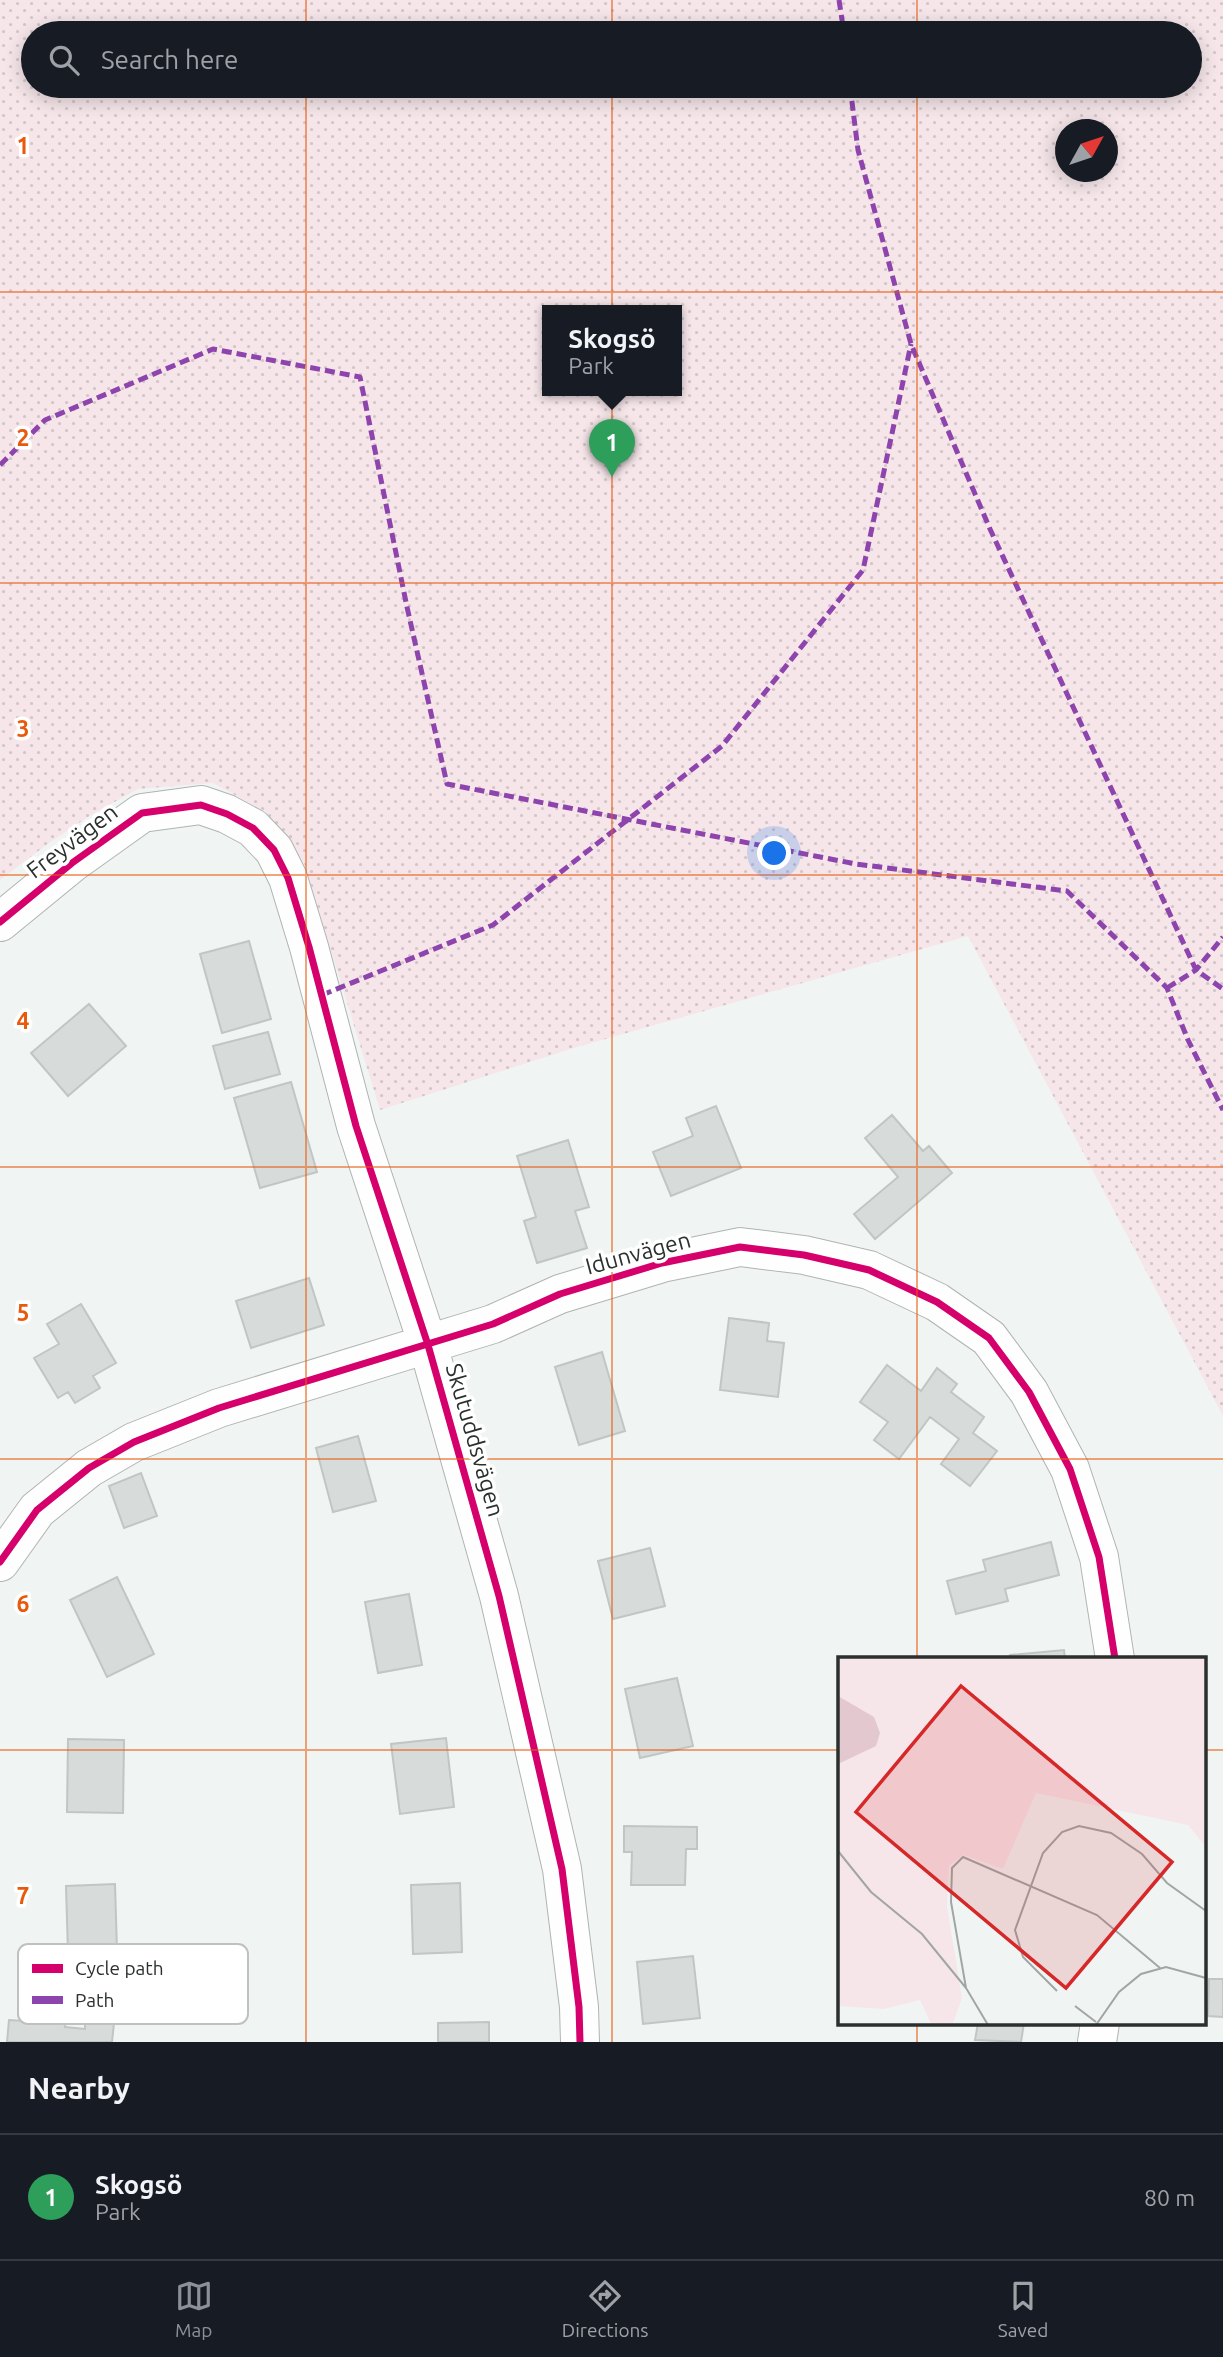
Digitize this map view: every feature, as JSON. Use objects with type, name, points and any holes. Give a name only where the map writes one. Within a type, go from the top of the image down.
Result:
[{"type":"street","name":"Freyvägen","points":[[0,922],[72,863],[142,813],[201,805],[227,814],[253,828]]},
{"type":"street","name":"Skutuddsvägen","points":[[253,828],[274,850],[288,878],[356,1126],[428,1345],[499,1596],[562,1869],[579,2007],[580,2042]]},
{"type":"street","name":"Idunvägen","points":[[0,1562],[37,1510],[89,1468],[134,1443],[219,1408],[493,1324],[560,1294],[662,1263],[740,1247],[804,1255],[869,1270],[936,1302],[989,1338],[1029,1392],[1070,1469],[1094,1545],[1115,1657]]},
{"type":"street","points":[[1097,2042],[1100,2024]]},
{"type":"shaded area","points":[[0,0],[1223,0],[1223,1416],[968,936],[574,1048],[380,1110],[304,863],[266,812],[213,783],[138,789],[91,815],[0,880]]},
{"type":"building","points":[[249,941],[271,1019],[222,1033],[200,954]]},
{"type":"building","points":[[89,1004],[126,1046],[68,1096],[31,1053]]},
{"type":"building","points":[[268,1032],[280,1074],[225,1089],[213,1046]]},
{"type":"building","points":[[291,1082],[317,1172],[260,1188],[234,1098]]},
{"type":"building","points":[[716,1106],[741,1168],[671,1196],[653,1152],[693,1136],[686,1118]]},
{"type":"building","points":[[892,1115],[923,1151],[929,1146],[952,1173],[875,1239],[854,1214],[898,1177],[865,1138]]},
{"type":"building","points":[[568,1140],[589,1207],[575,1211],[587,1248],[537,1263],[524,1221],[536,1217],[517,1156]]},
{"type":"building","points":[[309,1278],[324,1325],[251,1348],[236,1301]]},
{"type":"building","points":[[81,1304],[116,1363],[93,1376],[100,1388],[75,1403],[68,1392],[58,1398],[34,1358],[59,1344],[47,1324]]},
{"type":"building","points":[[729,1318],[769,1323],[767,1341],[784,1343],[778,1397],[720,1390]]},
{"type":"building","points":[[602,1352],[625,1431],[579,1445],[555,1367]]},
{"type":"building","points":[[887,1365],[921,1391],[937,1368],[957,1384],[951,1392],[984,1417],[973,1433],[997,1451],[970,1486],[941,1464],[959,1439],[930,1417],[899,1459],[874,1440],[888,1422],[860,1402]]},
{"type":"building","points":[[358,1436],[376,1501],[333,1512],[316,1448]]},
{"type":"building","points":[[141,1473],[157,1516],[124,1528],[109,1486]]},
{"type":"building","points":[[1051,1542],[1059,1575],[1005,1589],[1008,1601],[956,1614],[947,1581],[986,1571],[983,1560]]},
{"type":"building","points":[[650,1548],[665,1606],[613,1619],[598,1561]]},
{"type":"building","points":[[117,1577],[154,1654],[107,1677],[70,1600]]},
{"type":"building","points":[[409,1594],[422,1665],[378,1673],[365,1602]]},
{"type":"building","points":[[1064,1650],[1065,1657],[1010,1657]]},
{"type":"building","points":[[677,1678],[693,1746],[640,1758],[625,1689]]},
{"type":"building","points":[[446,1738],[454,1807],[400,1814],[391,1744]]},
{"type":"building","points":[[68,1739],[124,1740],[123,1813],[67,1812]]},
{"type":"building","points":[[624,1826],[697,1827],[697,1849],[686,1849],[685,1885],[631,1885],[632,1852],[624,1852]]},
{"type":"building","points":[[460,1883],[462,1952],[413,1954],[411,1885]]},
{"type":"building","points":[[115,1884],[117,1944],[68,1944],[66,1886]]},
{"type":"building","points":[[693,1956],[700,2018],[643,2024],[637,1962]]},
{"type":"building","points":[[1209,1979],[1223,1979],[1223,2017],[1208,2016]]},
{"type":"building","points":[[9,2020],[18,2021],[18,2024],[65,2024],[65,2027],[85,2029],[85,2024],[114,2024],[112,2042],[7,2042]]},
{"type":"building","points":[[489,2022],[489,2042],[438,2042],[438,2023]]},
{"type":"building","points":[[978,2024],[1024,2024],[1021,2042],[975,2040]]},
{"type":"marked path","points":[[839,0],[842,21]]},
{"type":"marked path","points":[[852,98],[858,150],[911,344],[990,529],[1196,970],[1223,989]]},
{"type":"marked path","points":[[322,995],[493,925],[722,746],[863,570],[911,344]]},
{"type":"marked path","points":[[0,465],[45,420],[213,349],[360,377],[407,607],[447,784],[856,864],[1067,891],[1167,988],[1188,1040],[1223,1110]]},
{"type":"marked path","points":[[1167,988],[1196,970],[1223,937]]},
{"type":"cycle path","points":[[0,922],[72,863],[142,813],[201,805],[227,814],[253,828],[274,850],[288,878],[309,947],[356,1126],[428,1345],[499,1596],[562,1869],[579,2007],[580,2042]]},
{"type":"cycle path","points":[[0,1562],[37,1510],[89,1468],[134,1442],[219,1408],[493,1324],[560,1294],[662,1263],[740,1247],[804,1255],[869,1270],[937,1302],[989,1338],[1029,1392],[1070,1469],[1099,1557],[1115,1657]]},
{"type":"place","name":"Skogsö","points":[[612,477]]}]
